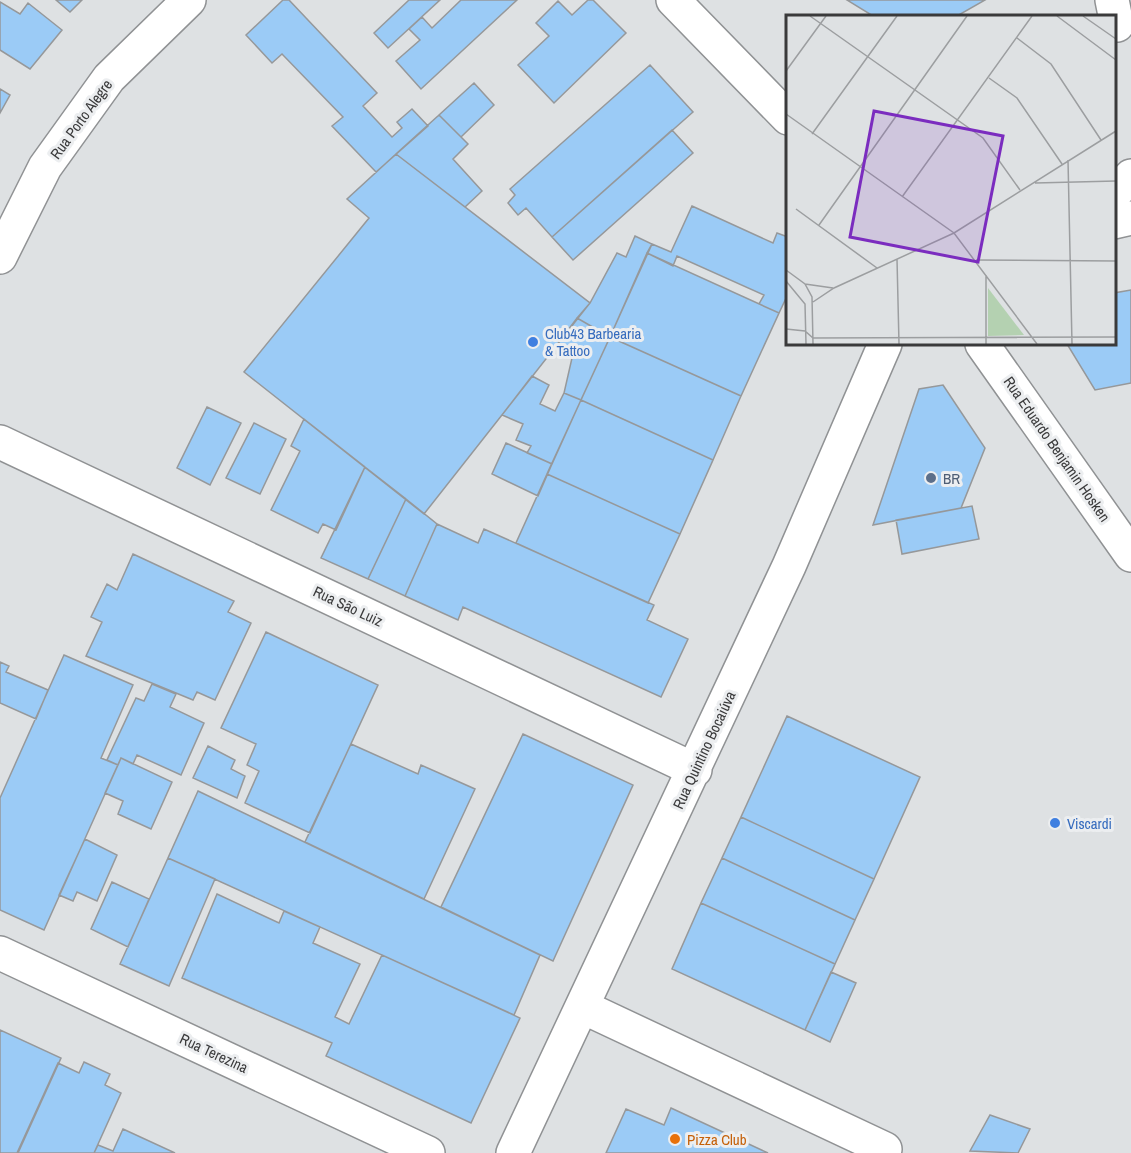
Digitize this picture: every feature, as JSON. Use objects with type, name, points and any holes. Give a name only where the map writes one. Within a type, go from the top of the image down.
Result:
[{"type":"street","name":"Rua Porto Alegre","points":[[0,257],[45,167],[109,78],[189,0]]},
{"type":"street","points":[[673,0],[786,116]]},
{"type":"street","points":[[1116,192],[1131,176]]},
{"type":"street","points":[[1116,222],[1131,218]]},
{"type":"street","name":"Rua Quintino Bocaiúva","points":[[513,1153],[789,566],[885,345]]},
{"type":"street","name":"Rua Eduardo Benjamin Hosken","points":[[983,345],[1131,555]]},
{"type":"street","name":"Rua São Luiz","points":[[0,442],[695,770]]},
{"type":"street","name":"Rua Terezina","points":[[0,953],[428,1153]]},
{"type":"street","points":[[583,1007],[885,1149]]},
{"type":"building","points":[[56,0],[82,0],[70,12]]},
{"type":"building","points":[[283,0],[289,0],[377,93],[363,106],[392,137],[402,128],[397,122],[412,109],[428,126],[376,172],[332,126],[343,117],[282,54],[272,63],[246,35]]},
{"type":"building","points":[[409,0],[440,0],[388,48],[374,33]]},
{"type":"building","points":[[461,0],[517,0],[421,89],[396,61],[420,40],[409,29],[422,17],[432,28]]},
{"type":"building","points":[[588,0],[593,0],[626,33],[554,103],[518,65],[549,36],[536,23],[558,1],[572,15]]},
{"type":"building","points":[[847,0],[985,0],[959,15],[871,15]]},
{"type":"building","points":[[0,2],[20,14],[28,3],[62,30],[30,69],[0,50]]},
{"type":"building","points":[[650,65],[693,112],[552,237],[526,208],[518,215],[508,203],[515,195],[510,189]]},
{"type":"building","points":[[474,83],[494,105],[461,137],[439,115]]},
{"type":"building","points":[[0,89],[10,95],[0,113]]},
{"type":"building","points":[[439,115],[468,144],[453,159],[482,191],[465,207],[396,154]]},
{"type":"building","points":[[672,130],[693,153],[573,260],[552,237]]},
{"type":"building","points":[[396,154],[590,303],[424,514],[244,372],[369,218],[347,199]]},
{"type":"building","points":[[692,206],[773,243],[777,233],[786,236],[786,298],[779,313],[759,304],[764,295],[677,256],[673,266],[647,253],[652,244],[671,252]]},
{"type":"building","points":[[635,236],[652,244],[610,337],[577,318],[590,303],[617,253],[626,257]]},
{"type":"building","points":[[647,253],[779,313],[741,396],[610,337]]},
{"type":"building","points":[[1131,290],[1131,383],[1095,390],[1068,345],[1116,345],[1116,293]]},
{"type":"building","points":[[577,318],[610,337],[581,400],[564,393],[572,358],[556,346]]},
{"type":"building","points":[[610,337],[741,396],[713,460],[581,400]]},
{"type":"building","points":[[532,376],[549,385],[540,404],[555,411],[564,393],[581,400],[552,464],[527,453],[531,446],[516,440],[523,424],[502,415]]},
{"type":"building","name":"BR","points":[[943,385],[985,448],[961,508],[873,525],[919,389]]},
{"type":"building","points":[[581,400],[713,460],[680,534],[547,474]]},
{"type":"building","points":[[207,407],[241,423],[210,485],[177,468]]},
{"type":"building","points":[[304,419],[365,467],[336,530],[323,524],[318,533],[271,510],[300,451],[291,446]]},
{"type":"building","points":[[254,423],[286,439],[260,494],[226,478]]},
{"type":"building","points":[[506,443],[552,464],[538,496],[492,474]]},
{"type":"building","points":[[365,467],[406,499],[368,579],[321,558]]},
{"type":"building","points":[[547,474],[680,534],[648,603],[516,543]]},
{"type":"building","points":[[406,499],[437,524],[405,596],[368,579]]},
{"type":"building","points":[[972,506],[979,539],[902,554],[896,520]]},
{"type":"building","points":[[437,524],[478,543],[484,529],[654,605],[647,620],[688,639],[661,697],[463,607],[458,620],[405,596]]},
{"type":"building","points":[[133,554],[234,601],[228,612],[251,623],[215,700],[197,692],[193,700],[86,656],[102,622],[91,617],[107,584],[117,590]]},
{"type":"building","points":[[266,632],[378,685],[310,833],[245,803],[259,771],[247,765],[256,744],[221,728]]},
{"type":"building","points":[[64,655],[133,685],[101,758],[118,765],[44,930],[0,910],[0,798]]},
{"type":"building","points":[[0,662],[9,666],[6,672],[48,690],[36,719],[0,703]]},
{"type":"building","points":[[152,684],[176,694],[170,707],[204,723],[181,775],[137,755],[133,764],[121,758],[118,765],[107,760],[136,698],[144,701]]},
{"type":"building","points":[[787,716],[920,777],[874,879],[741,817]]},
{"type":"building","points":[[523,734],[633,785],[553,961],[441,907]]},
{"type":"building","points":[[351,744],[418,774],[421,765],[475,789],[424,899],[305,842]]},
{"type":"building","points":[[208,746],[235,760],[231,769],[245,776],[237,798],[193,778]]},
{"type":"building","points":[[121,758],[172,782],[151,829],[118,814],[123,801],[105,793]]},
{"type":"building","points":[[198,791],[540,955],[514,1015],[168,858]]},
{"type":"building","points":[[741,817],[874,879],[855,920],[722,858]]},
{"type":"building","points":[[85,839],[117,855],[97,901],[77,892],[73,901],[59,895]]},
{"type":"building","points":[[168,858],[215,879],[169,986],[120,964]]},
{"type":"building","points":[[722,858],[855,920],[835,964],[701,903]]},
{"type":"building","points":[[112,882],[149,899],[128,947],[91,929]]},
{"type":"building","points":[[217,894],[279,923],[284,911],[320,927],[313,943],[360,964],[335,1017],[349,1024],[382,955],[520,1018],[471,1123],[326,1056],[332,1043],[182,978]]},
{"type":"building","points":[[701,903],[835,964],[805,1030],[672,969]]},
{"type":"building","points":[[831,972],[856,983],[830,1042],[805,1030]]},
{"type":"building","points":[[0,1030],[61,1058],[18,1153],[0,1153]]},
{"type":"building","points":[[84,1062],[110,1074],[105,1085],[121,1093],[94,1153],[17,1153],[58,1063],[79,1073]]},
{"type":"building","name":"Pizza Club","points":[[671,1108],[768,1153],[606,1153],[626,1109],[664,1125]]},
{"type":"building","points":[[990,1115],[1030,1129],[1018,1153],[970,1151]]},
{"type":"building","points":[[123,1129],[175,1153],[94,1153],[98,1145],[113,1151]]},
{"type":"place","name":"Club43 Barbearia & Tattoo","points":[[533,342]]},
{"type":"place","name":"BR","points":[[931,478]]},
{"type":"place","name":"Viscardi","points":[[1055,823]]},
{"type":"place","name":"Pizza Club","points":[[675,1139]]}]
